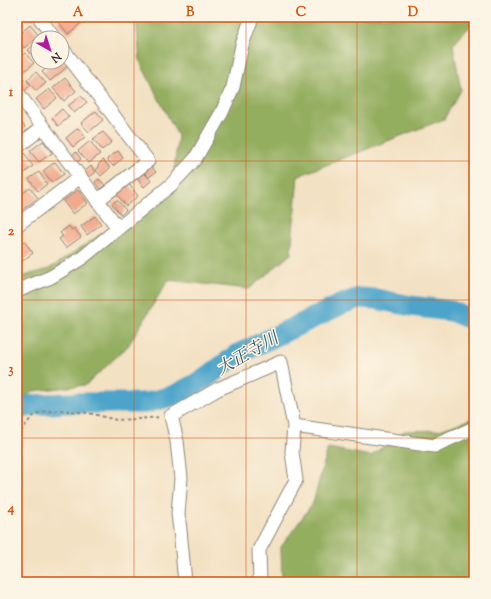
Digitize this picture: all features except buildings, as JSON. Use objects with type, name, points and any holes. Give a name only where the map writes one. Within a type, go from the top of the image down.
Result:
[{"type":"street","points":[[17,291],[51,277],[82,258],[171,185],[195,159],[222,112],[233,87],[242,45],[252,17]]},
{"type":"street","points":[[41,18],[49,30]]},
{"type":"street","points":[[70,59],[148,162],[97,200]]},
{"type":"street","points":[[17,92],[118,228]]},
{"type":"street","points":[[17,147],[43,127]]},
{"type":"street","points":[[17,225],[80,177]]},
{"type":"street","points":[[184,582],[178,514],[180,478],[179,463],[177,441],[171,416],[218,389],[281,362],[294,426],[292,452],[296,480],[259,550],[260,582]]},
{"type":"street","points":[[294,426],[434,446],[474,428]]},
{"type":"path","points":[[17,436],[31,418],[40,412],[61,410],[89,413],[116,420],[171,416]]},
{"type":"green space","points":[[136,17],[474,17],[474,22],[453,45],[461,90],[444,119],[298,176],[291,254],[249,289],[168,280],[128,346],[86,385],[33,391],[17,402],[17,278],[49,269],[172,187],[178,136],[140,62]]},
{"type":"green space","points":[[474,418],[474,582],[282,582],[281,547],[313,503],[328,448],[371,456],[404,431],[440,430]]},
{"type":"waterway","name":"大正寺川","points":[[17,410],[32,405],[69,403],[146,403],[175,395],[203,380],[236,355],[342,304],[359,298],[376,299],[411,306],[451,311],[468,318],[474,315]]}]
